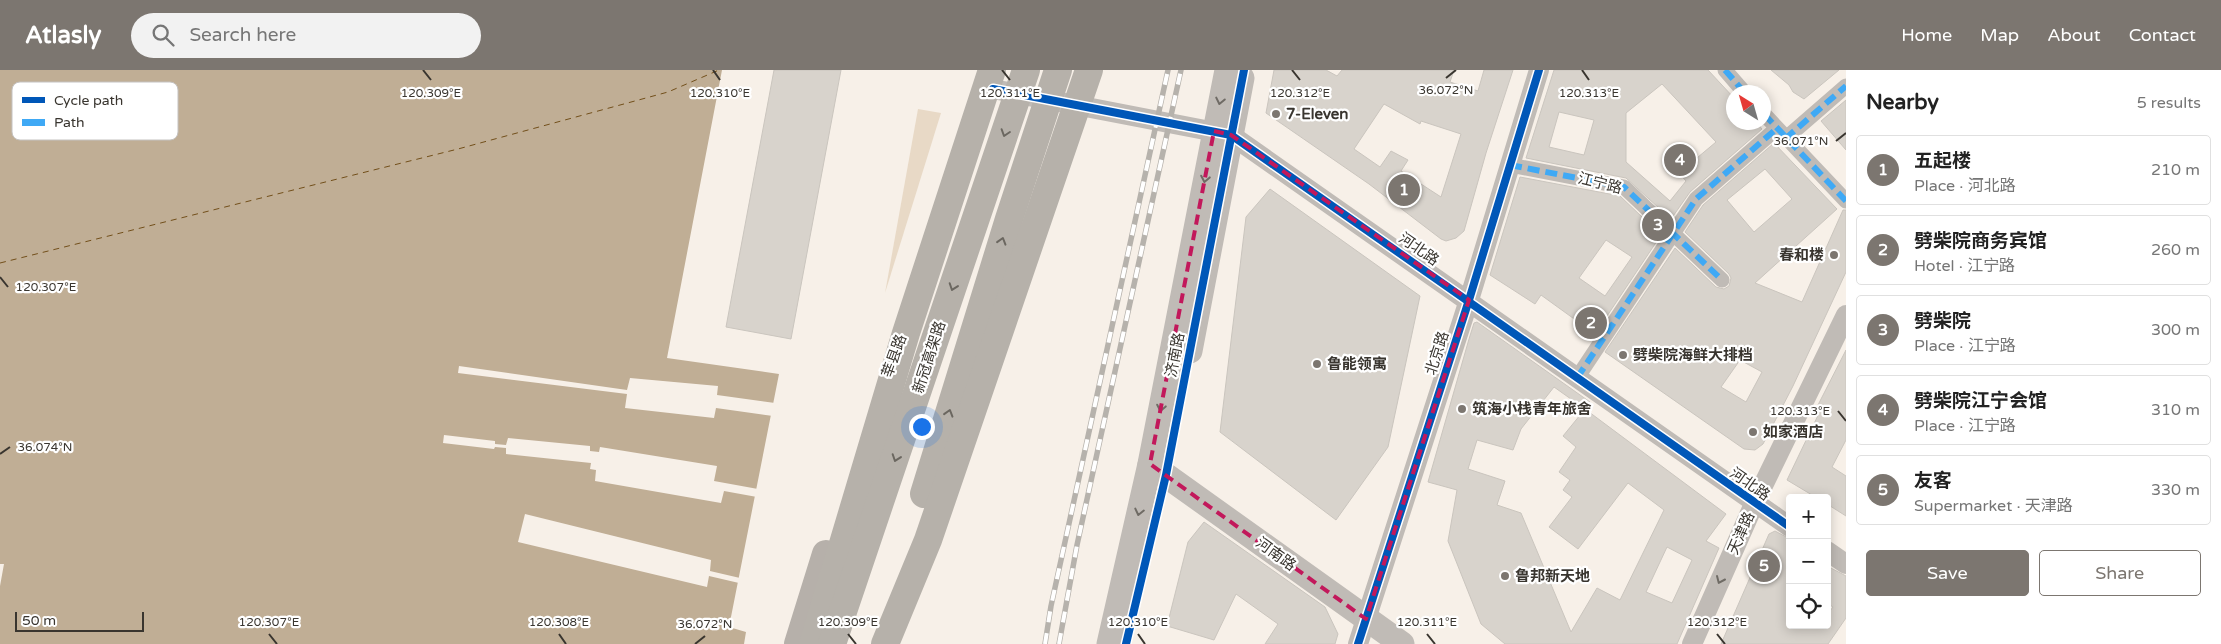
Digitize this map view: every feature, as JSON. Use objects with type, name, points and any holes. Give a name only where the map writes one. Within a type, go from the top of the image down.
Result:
[{"type":"highway","name":"新冠高架路","points":[[832,644],[1026,70]]},
{"type":"highway","points":[[878,644],[1009,219],[1058,70]]},
{"type":"highway","points":[[885,644],[928,540],[1090,70]]},
{"type":"highway","points":[[813,644],[903,342],[995,76]]},
{"type":"main road","points":[[895,644],[1081,105],[1090,70]]},
{"type":"main road","name":"莘县路","points":[[798,644],[862,445],[995,76]]},
{"type":"street","name":"济南路","points":[[1126,644],[1223,133],[1227,70]]},
{"type":"street","name":"济南路","points":[[1223,133],[1244,70]]},
{"type":"street","name":"北京路","points":[[1358,644],[1469,300],[1539,70]]},
{"type":"street","points":[[1725,70],[1738,85]]},
{"type":"street","name":"河北路","points":[[995,76],[1081,105],[1223,133],[1469,300],[1754,504],[1786,524]]},
{"type":"street","points":[[1577,378],[1696,199],[1737,163],[1846,86]]},
{"type":"street","points":[[1771,123],[1846,201]]},
{"type":"street","name":"江宁路","points":[[1510,165],[1624,187],[1722,280]]},
{"type":"street","name":"天津路","points":[[1692,644],[1754,504],[1846,315]]},
{"type":"street","name":"济南路","points":[[1109,644],[1158,469]]},
{"type":"street","name":"河南路","points":[[1158,469],[1402,644]]},
{"type":"street","points":[[1831,554],[1846,564]]},
{"type":"highlighted area","points":[[1214,131],[1231,135],[1469,300],[1366,619],[1150,464]]},
{"type":"shaded area","points":[[0,70],[722,70],[667,358],[779,374],[729,627],[746,632],[744,644],[0,644],[0,586],[4,564],[0,564]]},
{"type":"shaded area","points":[[918,109],[941,113],[885,293]]},
{"type":"pier","points":[[459,366],[627,390],[630,378],[718,386],[717,395],[775,403],[773,416],[716,408],[714,418],[625,408],[627,394],[458,373]]},
{"type":"pier","points":[[444,435],[495,441],[495,444],[506,445],[508,438],[590,446],[590,451],[599,452],[600,447],[717,466],[714,481],[758,489],[757,497],[724,491],[721,503],[595,481],[596,470],[590,469],[591,463],[506,454],[506,448],[495,447],[494,449],[443,443]]},
{"type":"pier","points":[[525,514],[711,560],[710,571],[740,578],[739,583],[709,576],[707,587],[518,542]]},
{"type":"building","points":[[774,70],[841,70],[791,339],[726,327]]},
{"type":"building","points":[[1274,70],[1326,70],[1337,76],[1342,70],[1454,70],[1450,82],[1478,91],[1484,70],[1513,70],[1486,153],[1464,231],[1456,238],[1446,241],[1369,184],[1266,113]],"holes":[[[1384,104],[1420,124],[1421,121],[1461,134],[1441,197],[1401,171],[1408,160],[1391,151],[1380,167],[1354,149]]]},
{"type":"building","points":[[1554,70],[1708,70],[1726,89],[1726,130],[1761,130],[1690,192],[1671,219],[1626,178],[1526,158]],"holes":[[[1662,84],[1716,142],[1679,173],[1686,181],[1670,201],[1626,162],[1626,113]],[[1559,112],[1594,120],[1584,155],[1549,147]]]},
{"type":"building","points":[[1771,70],[1839,70],[1804,99],[1793,92],[1789,85]]},
{"type":"building","points":[[1846,100],[1846,150],[1821,121]]},
{"type":"building","points":[[1774,143],[1837,209],[1755,283],[1802,302],[1843,210],[1846,210],[1846,272],[1793,386],[1763,444],[1755,450],[1744,449],[1605,352],[1675,248],[1716,287],[1724,289],[1729,286],[1731,278],[1729,274],[1685,232],[1703,205]],"holes":[[[1765,169],[1792,199],[1754,232],[1727,200]],[[1740,360],[1762,372],[1746,402],[1721,387]]]},
{"type":"building","points":[[1520,177],[1620,196],[1661,235],[1595,334],[1541,295],[1535,304],[1490,275]],"holes":[[[1606,240],[1632,257],[1605,296],[1579,278]]]},
{"type":"building","name":"鲁能领寓","points":[[1270,189],[1420,296],[1388,447],[1336,520],[1220,432],[1246,217]]},
{"type":"building","points":[[1477,322],[1590,402],[1585,409],[1726,514],[1706,541],[1719,548],[1677,644],[1505,644],[1481,624],[1448,541],[1457,490],[1428,482],[1474,323]],"holes":[[[1554,387],[1585,409],[1563,436],[1576,447],[1559,472],[1570,480],[1563,490],[1572,497],[1549,527],[1578,549],[1628,483],[1664,510],[1620,600],[1597,588],[1571,632],[1521,513],[1497,505],[1505,481],[1468,469],[1477,440],[1513,450],[1521,429]],[[1667,547],[1692,560],[1672,603],[1646,592]]]},
{"type":"building","points":[[1846,350],[1846,440],[1832,467],[1846,476],[1846,516],[1831,507],[1831,494],[1810,494],[1787,480],[1822,407],[1818,405]]},
{"type":"building","points":[[1204,522],[1325,607],[1338,634],[1335,644],[1265,644],[1278,624],[1236,594],[1214,640],[1167,626],[1188,542]]},
{"type":"building","points":[[1775,531],[1786,537],[1786,629],[1831,629],[1831,610],[1833,607],[1831,606],[1831,568],[1846,576],[1846,618],[1828,644],[1721,644],[1769,534]]},
{"type":"ferry route","points":[[0,263],[458,149],[668,92],[719,70]]},
{"type":"railway","points":[[1045,644],[1051,606],[1168,70]]},
{"type":"railway","points":[[1059,644],[1077,545],[1181,70]]},
{"type":"marked path","points":[[1725,70],[1738,85]]},
{"type":"marked path","points":[[1785,139],[1846,86]]},
{"type":"marked path","points":[[1771,121],[1846,201]]},
{"type":"marked path","points":[[1577,378],[1696,199],[1775,130]]},
{"type":"marked path","points":[[1510,165],[1624,187],[1722,280]]},
{"type":"cycle path","points":[[1126,644],[1166,475],[1244,70]]},
{"type":"cycle path","points":[[1358,644],[1469,300],[1539,70]]},
{"type":"cycle path","points":[[993,89],[1231,135],[1786,524]]},
{"type":"place","name":"7-Eleven","points":[[1276,114]]},
{"type":"place","name":"劈柴院江宁会馆","points":[[1680,160]]},
{"type":"place","name":"五起楼","points":[[1404,190]]},
{"type":"place","name":"劈柴院","points":[[1658,225]]},
{"type":"place","name":"春和楼","points":[[1834,255]]},
{"type":"place","name":"劈柴院商务宾馆","points":[[1591,323]]},
{"type":"place","name":"劈柴院海鲜大排档","points":[[1623,355]]},
{"type":"place","name":"鲁能领寓","points":[[1317,364]]},
{"type":"place","name":"筑海小栈青年旅舍","points":[[1462,409]]},
{"type":"place","name":"如家酒店","points":[[1753,432]]},
{"type":"place","name":"友客","points":[[1764,566]]},
{"type":"place","name":"鲁邦新天地","points":[[1505,576]]}]
